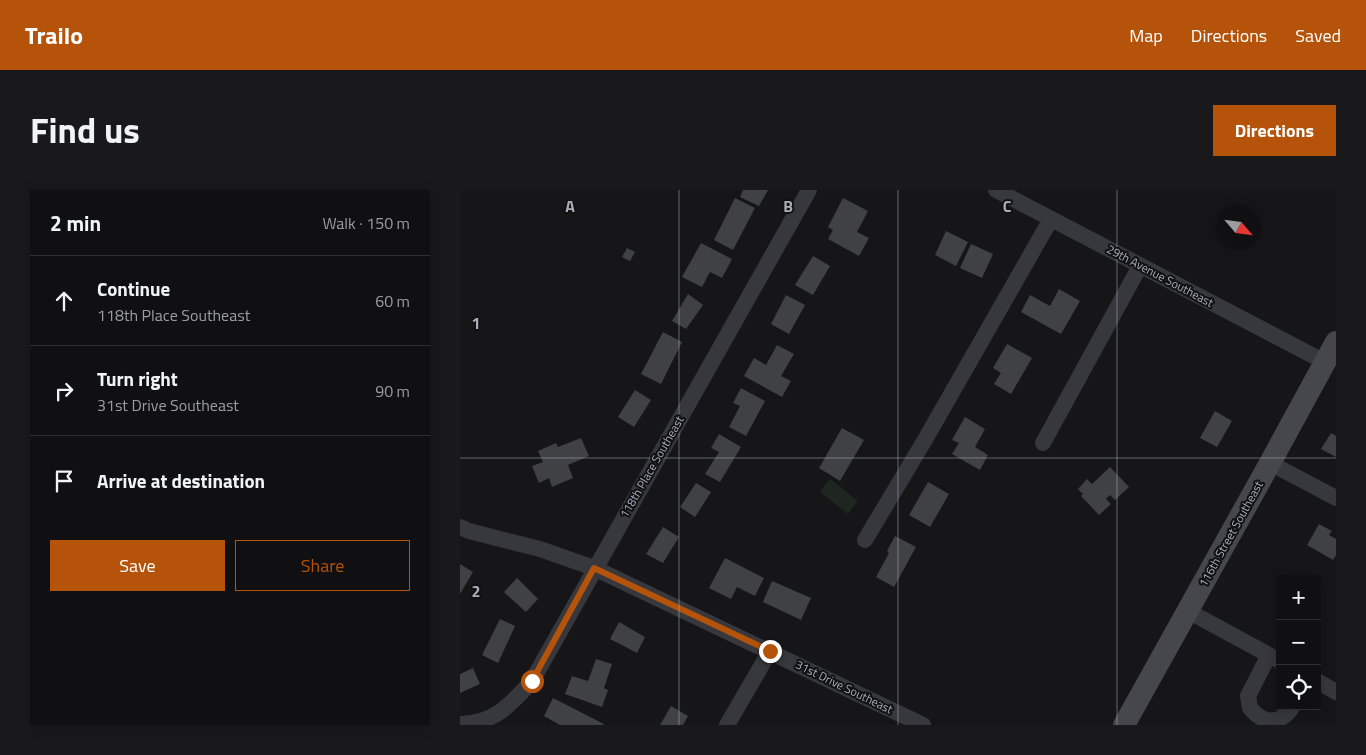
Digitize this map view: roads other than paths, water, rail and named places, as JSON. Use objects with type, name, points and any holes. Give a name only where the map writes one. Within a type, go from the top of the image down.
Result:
[{"type":"street","name":"118th Place Southeast","points":[[468,724],[506,709],[532,681],[594,568],[809,190]]},
{"type":"street","name":"29th Avenue Southeast","points":[[996,190],[1325,362]]},
{"type":"street","points":[[865,540],[926,438],[1051,219]]},
{"type":"street","points":[[1043,443],[1140,266]]},
{"type":"street","name":"116th Street Southeast","points":[[1124,725],[1336,342]]},
{"type":"street","points":[[1270,463],[1336,498]]},
{"type":"street","name":"31st Drive Southeast","points":[[460,527],[540,549],[594,568],[921,725]]},
{"type":"street","points":[[1188,611],[1275,658],[1248,696],[1250,708],[1262,719],[1274,723],[1283,720],[1290,710]]},
{"type":"street","points":[[727,725],[770,651]]},
{"type":"street","points":[[1321,683],[1336,692]]}]
